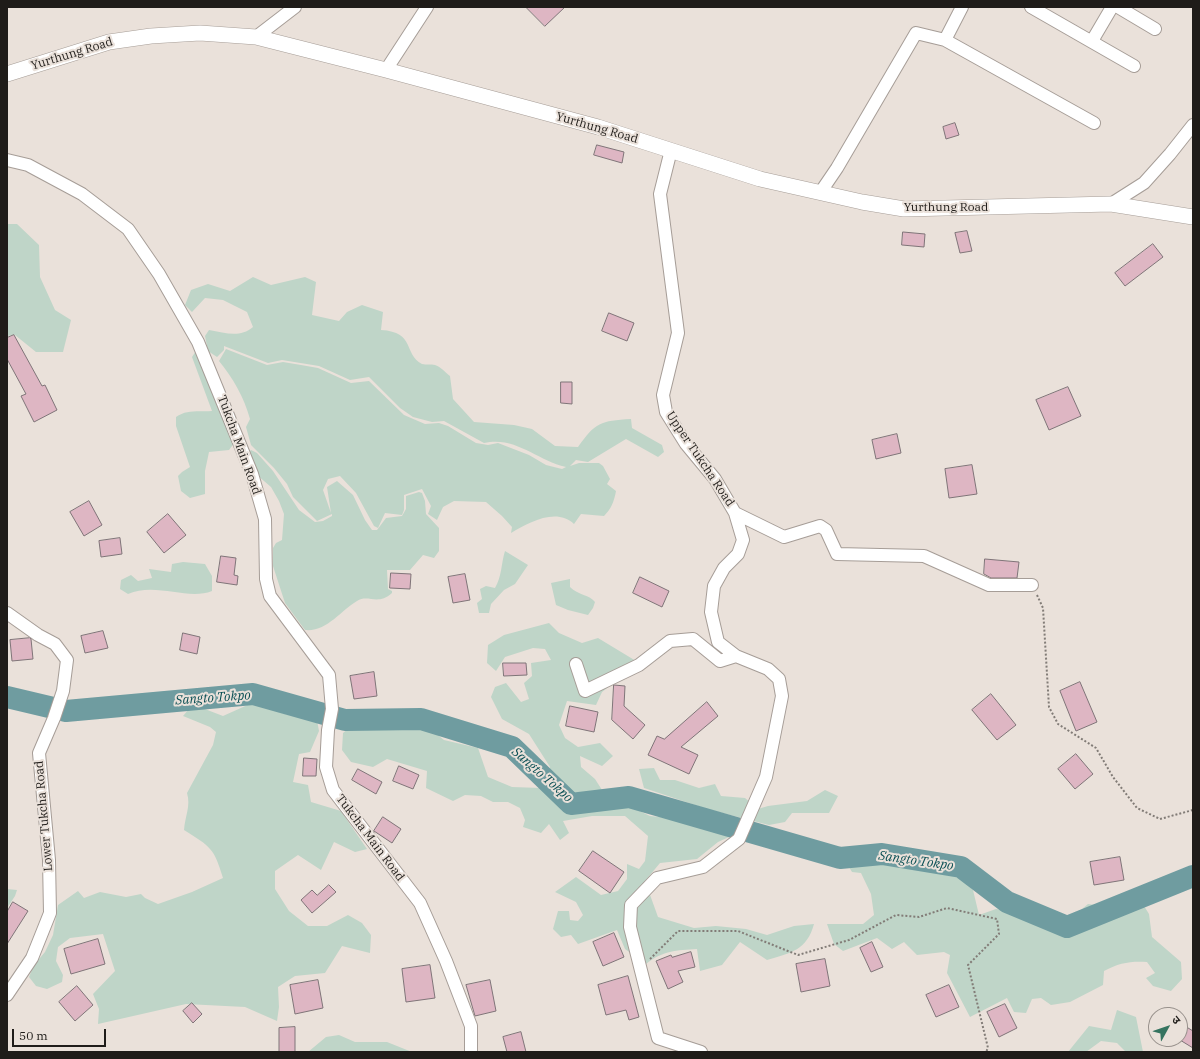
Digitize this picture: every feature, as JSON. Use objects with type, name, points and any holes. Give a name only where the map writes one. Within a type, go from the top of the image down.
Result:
[{"type":"main road","name":"Yurthung Road","points":[[7,74],[109,42],[151,36],[200,33],[256,37],[598,127],[760,179],[820,193],[904,209],[1111,204],[1160,210],[1193,217]]},
{"type":"street","points":[[256,37],[295,7]]},
{"type":"street","points":[[386,70],[428,7]]},
{"type":"street","points":[[944,40],[962,7]]},
{"type":"street","points":[[1031,7],[1134,66]]},
{"type":"street","points":[[1092,41],[1112,7]]},
{"type":"street","points":[[1118,7],[1155,29]]},
{"type":"street","points":[[820,193],[838,168],[916,33],[944,40],[1094,123]]},
{"type":"street","points":[[1111,204],[1144,183],[1193,125]]},
{"type":"street","name":"Upper Tukcha Road","points":[[671,150],[660,194],[678,333],[662,395],[666,412],[686,444],[715,478],[735,512],[743,540],[738,554],[724,568],[714,586],[711,612],[718,642],[736,656],[768,669],[779,679],[782,696],[766,778],[750,818],[739,839],[703,867],[657,878],[630,905],[630,927],[658,1038],[701,1052]]},
{"type":"street","name":"Tukcha Main Road","points":[[7,160],[28,165],[82,194],[128,229],[159,274],[198,342],[252,474],[265,519],[266,579],[270,596],[329,675],[332,709],[328,730],[326,767],[333,790],[420,903],[446,961],[471,1026],[471,1052]]},
{"type":"street","points":[[735,512],[784,537],[820,526],[826,530],[837,554],[924,556],[989,585],[1032,585]]},
{"type":"street","name":"Lower Tukcha Road","points":[[7,613],[38,635],[55,644],[62,651],[67,660],[63,691],[54,718],[39,753],[49,860],[50,914],[32,958],[7,995]]},
{"type":"street","points":[[576,664],[586,691],[639,665],[670,641],[693,639],[720,661],[736,656]]},
{"type":"path","points":[[1032,585],[1043,608],[1048,707],[1058,724],[1096,748],[1113,776],[1136,808],[1160,819],[1193,810]]},
{"type":"path","points":[[640,968],[678,931],[738,931],[798,955],[849,940],[896,916],[919,917],[947,908],[997,919],[999,934],[968,965],[988,1048],[986,1052]]},
{"type":"green space","points":[[7,224],[17,224],[39,245],[40,277],[55,310],[71,320],[63,352],[36,352],[15,335],[7,336]]},
{"type":"green space","points":[[253,277],[271,285],[305,277],[316,282],[312,315],[339,321],[347,312],[362,305],[383,312],[381,330],[400,335],[408,344],[412,355],[416,360],[422,364],[437,366],[450,376],[453,399],[474,422],[514,425],[532,429],[555,446],[578,447],[590,432],[600,424],[631,419],[632,428],[662,445],[664,452],[658,457],[626,439],[588,462],[576,460],[570,466],[579,463],[599,463],[603,466],[610,479],[607,484],[616,491],[609,511],[604,516],[581,514],[574,524],[567,519],[559,517],[542,518],[511,533],[512,527],[486,502],[454,501],[443,507],[437,520],[428,514],[431,506],[422,489],[404,495],[404,510],[402,515],[385,513],[378,528],[374,526],[356,493],[340,476],[328,479],[323,490],[331,513],[327,487],[337,481],[353,495],[365,520],[372,530],[377,530],[386,518],[402,516],[406,509],[406,496],[419,492],[422,493],[425,501],[426,514],[439,528],[439,551],[434,558],[423,555],[410,570],[387,570],[388,589],[392,591],[392,593],[387,597],[382,599],[361,599],[320,628],[305,630],[285,603],[273,566],[273,548],[276,543],[282,540],[284,514],[271,487],[257,475],[248,453],[251,450],[257,453],[273,471],[299,510],[315,522],[323,521],[332,516],[332,514],[317,521],[293,497],[287,484],[274,468],[251,445],[246,427],[250,419],[245,403],[229,374],[219,361],[226,349],[267,365],[283,362],[318,368],[351,383],[369,381],[404,415],[425,424],[439,423],[448,426],[476,443],[488,445],[498,443],[529,455],[546,465],[562,469],[566,467],[555,464],[526,450],[506,443],[495,442],[484,443],[444,421],[432,422],[413,417],[400,408],[369,377],[350,380],[319,366],[282,360],[268,363],[224,346],[224,350],[217,357],[208,351],[205,336],[209,330],[238,334],[243,333],[253,327],[247,312],[223,300],[205,298],[192,312],[185,305],[191,290],[208,284],[230,291]]},
{"type":"green space","points":[[196,351],[235,442],[229,450],[209,452],[205,471],[205,494],[190,498],[181,491],[178,476],[190,467],[176,426],[176,417],[180,414],[193,411],[212,411],[192,357]]},
{"type":"green space","points":[[505,551],[528,565],[515,584],[504,590],[491,604],[489,613],[479,613],[477,603],[482,599],[480,589],[486,586],[495,588]]},
{"type":"green space","points":[[183,562],[205,564],[212,576],[212,591],[203,594],[193,594],[150,590],[128,594],[120,589],[121,580],[131,575],[138,581],[152,578],[149,569],[171,572],[172,564]]},
{"type":"green space","points":[[570,579],[570,587],[573,590],[595,602],[588,615],[556,605],[551,583]]},
{"type":"green space","points":[[549,623],[559,633],[582,643],[598,638],[636,661],[629,671],[602,692],[596,705],[567,701],[559,725],[565,738],[578,747],[600,743],[613,756],[602,766],[580,756],[581,767],[595,779],[611,804],[629,806],[650,816],[669,818],[690,823],[729,837],[718,842],[697,859],[660,863],[645,881],[658,917],[694,928],[716,926],[746,929],[767,935],[794,926],[814,924],[807,940],[797,949],[767,960],[740,942],[722,965],[700,971],[697,949],[670,952],[658,956],[646,964],[625,949],[617,930],[578,944],[571,935],[561,937],[553,929],[558,911],[569,911],[570,920],[578,921],[583,915],[576,902],[555,892],[576,877],[601,895],[618,891],[627,879],[627,864],[639,869],[645,861],[648,836],[625,816],[592,816],[563,821],[569,833],[560,840],[549,824],[541,833],[523,827],[525,820],[520,808],[508,802],[493,802],[481,796],[465,795],[453,801],[426,788],[427,771],[387,759],[373,767],[351,762],[342,750],[343,733],[353,725],[393,724],[429,728],[444,740],[478,748],[488,777],[512,787],[541,788],[549,775],[550,767],[529,734],[502,719],[491,697],[495,687],[506,683],[521,702],[529,699],[524,683],[532,676],[531,663],[551,660],[545,649],[533,648],[505,657],[496,671],[487,663],[488,645],[504,635]]},
{"type":"green space","points":[[252,703],[289,715],[316,715],[319,731],[310,752],[299,754],[293,782],[308,785],[311,802],[341,811],[367,849],[355,852],[334,842],[321,870],[298,855],[275,871],[275,889],[289,911],[308,926],[327,926],[348,915],[362,923],[371,935],[370,953],[342,946],[325,973],[295,976],[278,987],[279,1007],[277,1021],[245,1007],[186,1004],[98,1024],[99,1009],[93,994],[115,971],[103,934],[70,938],[58,947],[56,961],[63,975],[62,982],[47,989],[36,986],[29,977],[34,965],[45,952],[53,935],[58,905],[78,891],[84,898],[100,892],[126,897],[141,894],[145,898],[158,904],[192,892],[223,878],[217,860],[210,849],[200,840],[184,830],[188,807],[187,793],[213,745],[216,732],[210,727],[183,716],[189,709],[197,706],[223,716]]},
{"type":"green space","points":[[654,768],[660,780],[675,780],[699,788],[715,784],[721,796],[745,798],[758,809],[768,806],[807,801],[825,790],[838,796],[829,813],[792,813],[785,822],[769,825],[707,809],[644,788],[639,769]]},
{"type":"green space","points":[[878,859],[902,861],[953,871],[973,890],[979,915],[996,909],[1016,912],[1052,931],[1071,936],[1071,918],[1088,904],[1103,906],[1136,893],[1149,914],[1152,937],[1181,962],[1182,979],[1171,991],[1153,986],[1146,978],[1155,973],[1147,962],[1125,963],[1104,971],[1103,985],[1070,1002],[1051,1005],[1041,998],[1032,999],[1026,1013],[1014,1012],[1007,998],[970,1017],[947,973],[950,955],[944,952],[917,955],[904,942],[892,949],[877,938],[843,951],[834,944],[827,924],[863,924],[874,915],[871,894],[861,873],[852,872],[849,867]]},
{"type":"green space","points":[[7,889],[17,890],[7,908]]},
{"type":"green space","points":[[1117,1010],[1136,1017],[1143,1052],[1126,1052],[1117,1043],[1101,1041],[1086,1052],[1068,1052],[1089,1026],[1111,1030]]},
{"type":"green space","points":[[339,1035],[355,1042],[387,1042],[412,1052],[308,1052],[326,1037]]},
{"type":"building","points":[[526,7],[565,7],[545,26]]},
{"type":"building","points":[[955,123],[959,135],[946,139],[943,127]]},
{"type":"building","points":[[597,145],[624,152],[622,163],[594,155]]},
{"type":"building","points":[[967,231],[972,251],[960,253],[955,233]]},
{"type":"building","points":[[903,232],[925,234],[924,247],[902,245]]},
{"type":"building","points":[[1153,244],[1163,257],[1125,286],[1115,273]]},
{"type":"building","points":[[609,313],[634,323],[627,341],[602,331]]},
{"type":"building","points":[[14,335],[42,386],[45,385],[57,410],[34,422],[21,396],[26,394],[7,359],[7,338]]},
{"type":"building","points":[[561,382],[572,382],[572,404],[561,403]]},
{"type":"building","points":[[1068,387],[1081,416],[1049,430],[1036,400]]},
{"type":"building","points":[[897,434],[901,453],[876,459],[872,440]]},
{"type":"building","points":[[972,465],[977,494],[949,498],[945,469]]},
{"type":"building","points":[[89,501],[102,525],[84,536],[70,512]]},
{"type":"building","points":[[168,514],[186,535],[164,553],[147,532]]},
{"type":"building","points":[[120,538],[122,554],[101,557],[99,541]]},
{"type":"building","points":[[221,556],[236,558],[234,575],[238,576],[237,585],[217,582]]},
{"type":"building","points":[[985,559],[1019,562],[1017,578],[991,578],[984,574]]},
{"type":"building","points":[[391,573],[411,574],[410,589],[390,588]]},
{"type":"building","points":[[465,574],[470,600],[453,603],[448,577]]},
{"type":"building","points":[[640,577],[669,591],[662,607],[633,593]]},
{"type":"building","points":[[103,631],[108,648],[85,653],[81,636]]},
{"type":"building","points":[[183,633],[200,637],[197,654],[180,650]]},
{"type":"building","points":[[30,638],[33,659],[12,661],[10,640]]},
{"type":"building","points":[[503,663],[526,663],[527,675],[504,676]]},
{"type":"building","points":[[374,672],[377,696],[354,699],[350,676]]},
{"type":"building","points":[[1080,682],[1097,722],[1076,731],[1060,691]]},
{"type":"building","points":[[614,685],[625,686],[624,706],[645,725],[633,739],[612,720]]},
{"type":"building","points":[[991,694],[1016,725],[997,740],[972,710]]},
{"type":"building","points":[[707,702],[718,716],[681,747],[698,755],[689,774],[648,755],[657,736],[664,739]]},
{"type":"building","points":[[570,706],[598,712],[594,732],[566,726]]},
{"type":"building","points":[[1076,754],[1093,774],[1075,789],[1058,769]]},
{"type":"building","points":[[304,758],[317,759],[316,776],[303,776]]},
{"type":"building","points":[[399,766],[419,775],[413,789],[393,781]]},
{"type":"building","points":[[358,769],[382,782],[376,794],[352,780]]},
{"type":"building","points":[[383,817],[401,829],[392,843],[374,831]]},
{"type":"building","points":[[593,851],[624,872],[610,893],[579,871]]},
{"type":"building","points":[[1120,857],[1124,880],[1094,885],[1090,862]]},
{"type":"building","points":[[329,885],[336,892],[312,913],[301,900],[312,890],[317,895]]},
{"type":"building","points":[[13,902],[28,911],[7,944],[7,912]]},
{"type":"building","points":[[614,933],[624,957],[603,966],[593,942]]},
{"type":"building","points":[[98,939],[105,964],[71,974],[64,949]]},
{"type":"building","points":[[872,942],[883,967],[871,972],[860,948]]},
{"type":"building","points":[[691,952],[695,967],[678,971],[683,982],[668,989],[656,961],[671,955],[672,957]]},
{"type":"building","points":[[825,959],[830,986],[801,992],[796,964]]},
{"type":"building","points":[[430,965],[435,998],[406,1002],[402,969]]},
{"type":"building","points":[[628,976],[639,1017],[629,1020],[626,1010],[606,1015],[598,985]]},
{"type":"building","points":[[318,980],[323,1008],[295,1014],[290,985]]},
{"type":"building","points":[[490,980],[496,1011],[475,1016],[466,985]]},
{"type":"building","points":[[949,985],[959,1007],[936,1017],[926,995]]},
{"type":"building","points":[[77,986],[93,1005],[75,1021],[59,1002]]},
{"type":"building","points":[[192,1003],[202,1014],[193,1023],[183,1011]]},
{"type":"building","points":[[1005,1004],[1017,1028],[999,1037],[987,1012]]},
{"type":"building","points":[[295,1027],[295,1052],[279,1052],[279,1028]]},
{"type":"building","points":[[1188,1028],[1193,1031],[1193,1048],[1188,1045]]},
{"type":"building","points":[[521,1032],[526,1052],[507,1052],[503,1037]]},
{"type":"waterway","name":"Sangto Tokpo","points":[[7,697],[66,711],[253,694],[345,720],[421,719],[512,747],[571,804],[629,797],[840,858],[882,854],[961,867],[1007,902],[1067,927],[1193,876]]}]
